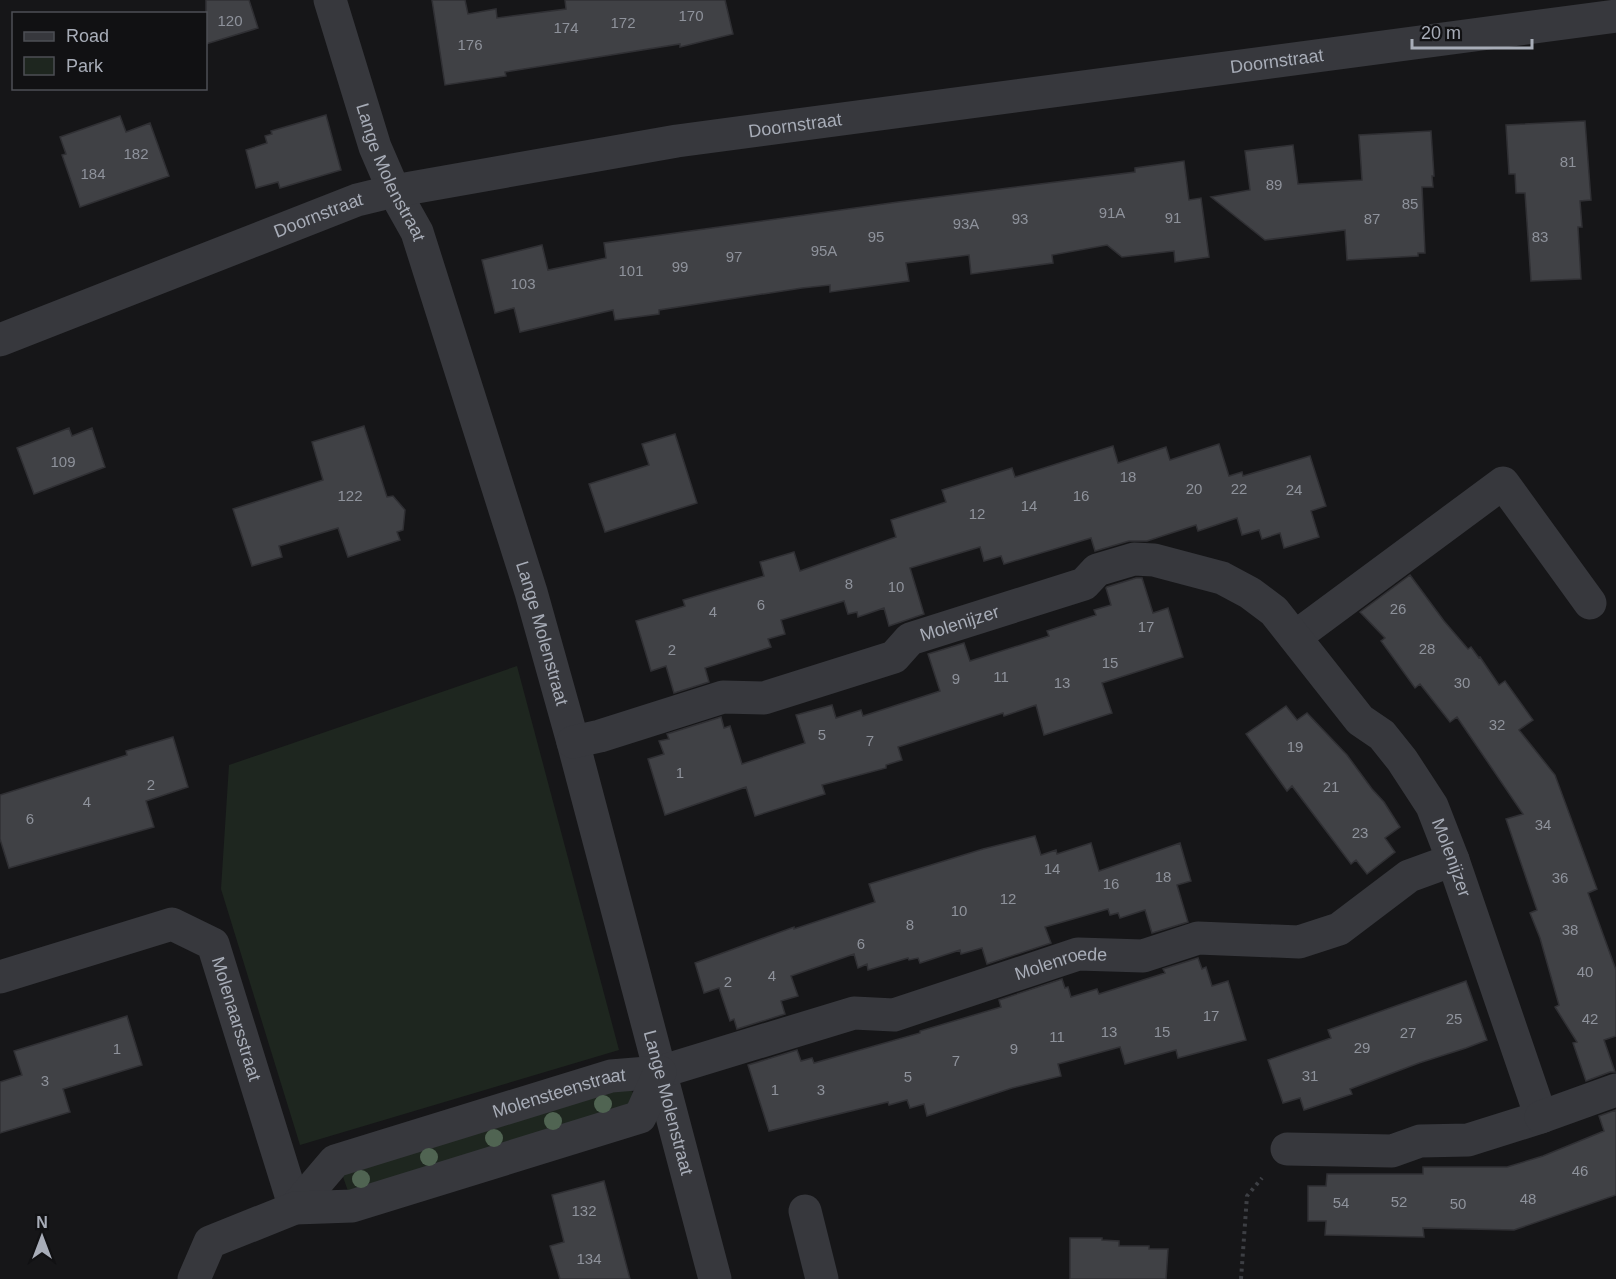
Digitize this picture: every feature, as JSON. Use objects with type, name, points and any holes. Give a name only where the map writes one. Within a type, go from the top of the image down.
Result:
[{"type":"street","name":"Lange Molenstraat","points":[[330,0],[375,147],[394,191],[417,232],[531,592],[715,1279]]},
{"type":"street","name":"Doornstraat","points":[[0,340],[357,200],[394,191],[677,141],[1616,16]]},
{"type":"street","points":[[1295,637],[1503,483],[1590,603]]},
{"type":"street","name":"Molenijzer","points":[[573,742],[600,736],[723,697],[764,698],[894,657],[910,639],[1084,584],[1097,570],[1134,559],[1154,560],[1222,578],[1250,593],[1274,610],[1360,720],[1382,735],[1402,760],[1432,806],[1541,1117]]},
{"type":"street","name":"Molenroede","points":[[660,1072],[854,1013],[894,1015],[1078,954],[1143,956],[1198,938],[1299,942],[1339,929],[1409,876],[1453,861]]},
{"type":"street","name":"Molenaarsstraat","points":[[0,978],[172,924],[213,944],[295,1208]]},
{"type":"street","name":"Molensteenstraat","points":[[194,1279],[210,1242],[295,1208],[352,1206],[640,1117],[660,1072],[610,1076],[335,1161],[295,1208]]},
{"type":"street","points":[[1287,1149],[1392,1151],[1420,1141],[1468,1140],[1616,1090]]},
{"type":"street","points":[[805,1211],[822,1279]]},
{"type":"path","points":[[1241,1279],[1247,1196],[1287,1149]]},
{"type":"green space","points":[[517,666],[619,1050],[300,1145],[221,889],[229,765]]},
{"type":"green space","points":[[612,1088],[631,1090],[632,1104],[349,1194],[342,1174]]},
{"type":"building","points":[[206,0],[249,0],[258,28],[207,44]]},
{"type":"building","points":[[432,0],[465,0],[468,14],[496,9],[497,18],[566,9],[565,0],[725,0],[733,34],[680,47],[680,44],[505,72],[506,76],[445,85]]},
{"type":"building","points":[[326,115],[341,170],[280,188],[278,182],[256,188],[246,150],[267,143],[265,136],[272,134],[271,131]]},
{"type":"building","points":[[120,116],[126,132],[150,123],[169,176],[80,207],[62,155],[66,154],[60,137]]},
{"type":"building","points":[[1585,121],[1591,200],[1580,201],[1582,227],[1578,227],[1581,279],[1531,281],[1525,193],[1516,193],[1515,174],[1509,174],[1506,125]]},
{"type":"building","points":[[1431,131],[1433,187],[1422,187],[1425,253],[1418,253],[1418,256],[1347,260],[1345,230],[1265,240],[1211,197],[1250,190],[1245,151],[1293,145],[1298,184],[1362,180],[1359,135]]},
{"type":"building","points":[[1184,161],[1189,200],[1201,198],[1209,257],[1175,262],[1174,251],[1122,257],[1107,245],[1052,255],[1053,263],[971,274],[969,255],[906,263],[909,281],[830,292],[830,285],[802,288],[659,310],[659,314],[615,320],[613,310],[520,332],[514,308],[495,313],[482,260],[542,245],[548,270],[606,258],[604,243],[1135,172],[1135,168]]},
{"type":"building","points":[[364,426],[387,497],[393,496],[405,510],[403,530],[397,532],[400,540],[348,557],[338,528],[279,546],[282,557],[252,566],[233,509],[323,480],[312,442]]},
{"type":"building","points":[[69,428],[72,436],[92,428],[105,467],[34,494],[17,448]]},
{"type":"building","points":[[675,434],[697,503],[605,532],[589,484],[649,465],[642,444]]},
{"type":"building","points":[[1219,444],[1229,476],[1242,472],[1243,476],[1310,456],[1326,506],[1311,511],[1319,537],[1284,548],[1280,533],[1262,539],[1259,530],[1242,535],[1237,518],[1198,531],[1196,525],[1147,541],[1129,541],[1095,551],[1091,538],[1004,564],[1001,556],[984,561],[980,547],[910,568],[924,614],[889,626],[884,608],[858,617],[857,612],[848,614],[844,601],[781,620],[785,634],[768,639],[771,647],[705,668],[709,682],[674,693],[666,666],[651,671],[636,621],[685,606],[683,600],[764,576],[760,562],[794,552],[800,571],[896,537],[891,520],[946,502],[942,490],[1012,468],[1015,477],[1113,446],[1118,463],[1166,447],[1170,460]]},
{"type":"building","points":[[1410,575],[1444,621],[1468,649],[1471,647],[1480,657],[1499,685],[1505,681],[1533,720],[1519,730],[1555,775],[1597,889],[1588,893],[1616,970],[1616,1036],[1604,1040],[1615,1072],[1586,1081],[1573,1043],[1577,1042],[1555,1007],[1559,1005],[1540,938],[1530,913],[1537,910],[1506,819],[1523,814],[1457,717],[1450,722],[1420,684],[1415,688],[1381,641],[1385,638],[1360,612]]},
{"type":"building","points":[[1142,578],[1153,613],[1168,608],[1183,657],[1102,683],[1112,713],[1044,735],[1036,705],[1004,716],[1003,713],[898,747],[902,760],[886,765],[886,768],[822,785],[825,794],[755,816],[746,787],[665,815],[648,759],[664,754],[659,741],[669,739],[667,734],[721,717],[724,728],[730,726],[742,764],[805,743],[796,715],[832,705],[836,718],[861,710],[863,716],[940,691],[928,654],[964,643],[970,661],[1049,636],[1047,631],[1096,615],[1094,610],[1111,605],[1107,587]]},
{"type":"building","points":[[1286,706],[1297,720],[1307,713],[1347,755],[1384,802],[1400,827],[1385,838],[1395,852],[1367,874],[1356,860],[1351,864],[1292,786],[1287,791],[1246,734]]},
{"type":"building","points":[[173,737],[188,787],[146,801],[154,827],[9,868],[0,839],[0,795],[127,755],[126,751]]},
{"type":"building","points":[[1035,836],[1041,855],[1056,850],[1057,854],[1091,843],[1099,871],[1180,843],[1191,881],[1177,885],[1188,922],[1152,933],[1145,910],[1120,918],[1118,913],[1110,915],[1108,909],[1045,927],[1051,943],[987,964],[982,948],[961,954],[960,950],[920,963],[918,958],[909,960],[908,958],[868,970],[867,964],[858,968],[854,954],[791,976],[798,996],[781,1001],[785,1014],[737,1029],[734,1019],[730,1021],[719,988],[704,993],[695,963],[794,927],[794,929],[875,902],[869,884],[983,849]]},
{"type":"building","points":[[1198,958],[1202,969],[1206,967],[1212,986],[1228,981],[1246,1040],[1178,1058],[1176,1050],[1125,1064],[1120,1047],[1058,1064],[1061,1076],[1012,1088],[927,1116],[924,1104],[910,1108],[907,1100],[889,1105],[888,1102],[769,1131],[748,1065],[797,1050],[801,1061],[812,1058],[814,1063],[1001,1007],[999,1000],[1062,979],[1071,997],[1097,989],[1099,994],[1165,973],[1163,969]]},
{"type":"building","points":[[1466,981],[1487,1040],[1350,1089],[1352,1094],[1304,1110],[1300,1098],[1283,1103],[1268,1060],[1331,1038],[1328,1030]]},
{"type":"building","points":[[127,1016],[142,1065],[63,1089],[70,1112],[0,1133],[0,1082],[22,1075],[14,1051]]},
{"type":"building","points":[[1616,1110],[1616,1195],[1514,1230],[1423,1228],[1424,1237],[1325,1235],[1326,1221],[1308,1221],[1308,1186],[1326,1186],[1327,1174],[1423,1174],[1423,1167],[1507,1167],[1543,1156],[1604,1131],[1599,1116]]},
{"type":"building","points":[[604,1181],[630,1279],[560,1279],[550,1246],[564,1242],[552,1195]]},
{"type":"building","points":[[1070,1238],[1102,1238],[1102,1240],[1119,1241],[1119,1246],[1149,1246],[1149,1249],[1168,1249],[1166,1279],[1070,1279]]}]
